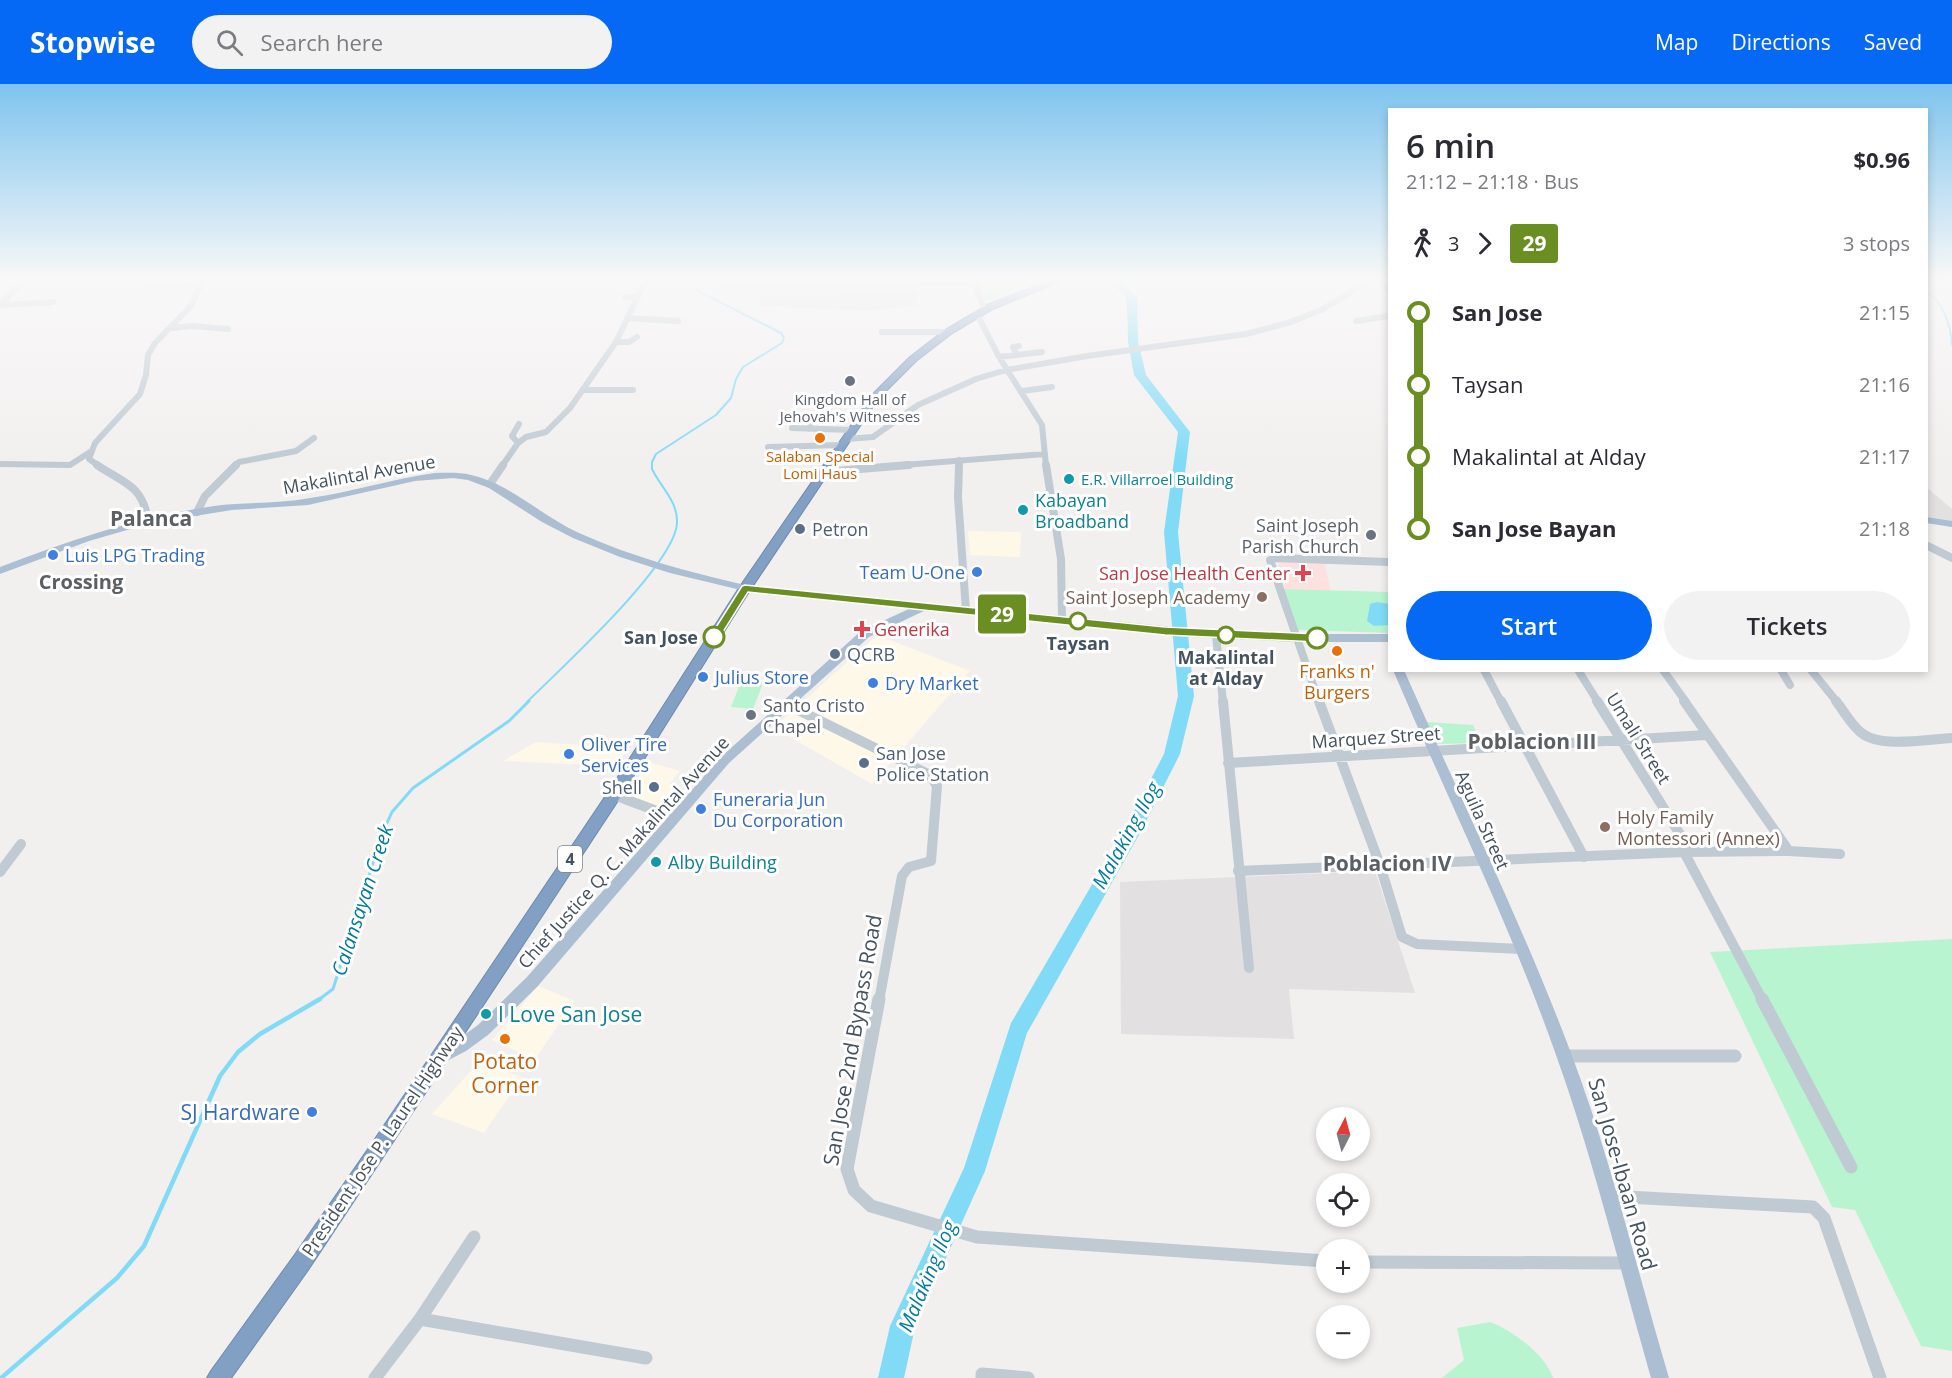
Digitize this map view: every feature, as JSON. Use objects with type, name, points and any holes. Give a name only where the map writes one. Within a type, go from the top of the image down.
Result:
[{"type":"highway","name":"President Jose P. Laurel Highway","points":[[218,1378],[301,1263],[438,1059],[614,795],[745,588],[846,438],[875,397],[898,373],[939,339]]},
{"type":"main road","name":"Makalintal Avenue","points":[[0,571],[148,520],[197,512],[315,500],[398,482],[450,476],[469,477],[490,484],[555,525],[579,537],[710,581],[745,588],[922,607]]},
{"type":"main road","points":[[1928,520],[1952,524]]},
{"type":"main road","points":[[922,607],[1216,635],[1388,642]]},
{"type":"main road","name":"Chief Justice Q. C. Makalintal Avenue","points":[[438,1059],[483,1030],[532,981],[725,760],[865,634],[922,607]]},
{"type":"main road","name":"Aguila Street","points":[[1399,672],[1536,984]]},
{"type":"main road","name":"San Jose-Ibaan Road","points":[[1536,984],[1589,1128],[1660,1378]]},
{"type":"street","points":[[148,520],[145,501],[136,487],[89,459],[95,443],[140,394],[146,375],[148,355],[159,339]]},
{"type":"street","points":[[490,484],[518,442],[551,429],[583,390],[599,363],[616,342],[630,342],[633,339]]},
{"type":"street","points":[[992,339],[1006,370],[1022,391],[1042,425],[1061,559],[1062,619]]},
{"type":"street","points":[[768,447],[873,437],[918,405],[939,394],[975,379],[1006,370],[1104,353],[1208,339]]},
{"type":"street","points":[[1017,355],[1013,347],[1019,346]]},
{"type":"street","points":[[999,357],[1042,352]]},
{"type":"street","points":[[1022,391],[1052,387]]},
{"type":"street","points":[[583,390],[633,390]]},
{"type":"street","points":[[809,429],[814,416]]},
{"type":"street","points":[[518,442],[512,436],[519,424]]},
{"type":"street","points":[[792,428],[809,429],[846,438]]},
{"type":"street","points":[[197,512],[205,496],[239,462],[296,450],[314,438]]},
{"type":"street","points":[[0,464],[70,465],[90,452]]},
{"type":"street","points":[[823,472],[1045,454]]},
{"type":"street","points":[[959,460],[958,497],[966,611]]},
{"type":"street","points":[[1928,546],[1952,558]]},
{"type":"street","points":[[1388,562],[1271,559],[1338,756],[1380,865],[1402,938],[1417,944],[1521,949]]},
{"type":"street","points":[[1216,635],[1249,968]]},
{"type":"street","points":[[1485,672],[1584,857]]},
{"type":"street","name":"Umali Street","points":[[1579,672],[1688,852],[1851,1167]]},
{"type":"street","points":[[1664,672],[1706,735],[1789,851]]},
{"type":"street","points":[[1782,672],[1790,685]]},
{"type":"street","points":[[1813,672],[1862,734],[1868,737],[1881,741],[1952,738]]},
{"type":"street","name":"San Jose 2nd Bypass Road","points":[[786,704],[930,775],[936,783],[932,861],[909,867],[902,876],[847,1169],[848,1182],[856,1195],[870,1206],[898,1216],[977,1237],[1316,1260]]},
{"type":"street","name":"Marquez Street","points":[[1228,763],[1706,735]]},
{"type":"street","points":[[614,795],[673,817]]},
{"type":"street","points":[[0,872],[21,844]]},
{"type":"street","points":[[1238,871],[1688,852],[1789,851],[1840,854]]},
{"type":"street","points":[[1564,1056],[1735,1056]]},
{"type":"street","points":[[1608,1196],[1817,1209],[1824,1218],[1880,1378]]},
{"type":"street","points":[[375,1378],[420,1318],[474,1237]]},
{"type":"street","points":[[1370,1262],[1626,1263]]},
{"type":"street","points":[[420,1318],[646,1358]]},
{"type":"street","points":[[982,1378],[982,1374],[1028,1378]]},
{"type":"shaded area","points":[[1928,489],[1952,509],[1952,522],[1928,518]]},
{"type":"shaded area","points":[[968,531],[1021,532],[1020,557],[970,555]]},
{"type":"shaded area","name":"San Jose Health Center","points":[[1324,561],[1331,591],[1283,589],[1278,567],[1280,562]]},
{"type":"shaded area","points":[[877,635],[970,671],[872,784],[774,728]]},
{"type":"shaded area","name":"Oliver Tire Services","points":[[536,742],[628,748],[616,766],[503,761]]},
{"type":"shaded area","name":"Shell","points":[[649,762],[680,771],[669,784],[683,790],[663,815],[621,803]]},
{"type":"shaded area","points":[[1375,871],[1415,993],[1289,989],[1294,1039],[1121,1034],[1120,882]]},
{"type":"shaded area","points":[[538,986],[575,1001],[535,1059],[492,1040]]},
{"type":"shaded area","points":[[479,1062],[522,1077],[484,1133],[432,1114]]},
{"type":"green space","points":[[1283,589],[1388,592],[1388,633],[1298,630]]},
{"type":"green space","points":[[742,679],[764,681],[753,709],[731,707]]},
{"type":"green space","points":[[1426,722],[1473,725],[1482,743],[1438,744]]},
{"type":"green space","points":[[1952,939],[1952,1351],[1921,1346],[1855,1210],[1832,1207],[1710,952]]},
{"type":"green space","points":[[1490,1322],[1508,1331],[1536,1352],[1553,1378],[1442,1378],[1464,1360],[1457,1328]]},
{"type":"water","points":[[1377,602],[1388,604],[1388,625],[1374,626],[1367,621],[1370,604]]},
{"type":"waterway","name":"Calansayan Creek","points":[[527,702],[614,615],[658,563],[672,540],[677,515],[672,501],[652,469],[652,462],[656,454],[716,415],[731,398],[736,379],[743,367],[782,343],[783,339]]},
{"type":"waterway","name":"Malaking Ilog","points":[[891,1378],[903,1326],[974,1171],[1018,1030],[1134,828],[1172,754],[1186,696],[1171,532],[1184,432],[1140,375],[1133,339]]},
{"type":"waterway","points":[[1951,339],[1952,345]]},
{"type":"waterway","name":"Calansayan Creek","points":[[318,1000],[333,989],[382,834],[392,812],[413,788],[509,721],[529,701]]},
{"type":"waterway","name":"Calansayan Creek","points":[[1,1378],[117,1278],[144,1246],[220,1076],[238,1052],[260,1034],[318,1000]]},
{"type":"bus line","name":"29","points":[[714,637],[745,588],[1165,631],[1317,638]]},
{"type":"place","name":"Kingdom Hall of Jehovah's Witnesses","points":[[850,381]]},
{"type":"place","name":"Salaban Special Lomi Haus","points":[[820,438]]},
{"type":"place","name":"E.R. Villarroel Building","points":[[1069,479]]},
{"type":"place","name":"Kabayan Broadband","points":[[1023,510]]},
{"type":"place","name":"Petron","points":[[800,529]]},
{"type":"place","name":"Saint Joseph Parish Church","points":[[1371,535]]},
{"type":"place","name":"Luis LPG Trading","points":[[53,555]]},
{"type":"place","name":"Team U-One","points":[[977,572]]},
{"type":"place","name":"San Jose Health Center","points":[[1303,573]]},
{"type":"place","name":"Saint Joseph Academy","points":[[1262,597]]},
{"type":"place","name":"Taysan","points":[[1078,621]]},
{"type":"place","name":"Generika","points":[[862,629]]},
{"type":"place","name":"Makalintal at Alday","points":[[1226,635]]},
{"type":"place","name":"San Jose","points":[[714,637]]},
{"type":"place","name":"Franks n' Burgers","points":[[1337,651]]},
{"type":"place","name":"QCRB","points":[[835,654]]},
{"type":"place","name":"Julius Store","points":[[703,677]]},
{"type":"place","name":"Dry Market","points":[[873,683]]},
{"type":"place","name":"Santo Cristo Chapel","points":[[751,715]]},
{"type":"place","name":"Oliver Tire Services","points":[[569,754]]},
{"type":"place","name":"San Jose Police Station","points":[[864,763]]},
{"type":"place","name":"Shell","points":[[654,787]]},
{"type":"place","name":"Funeraria Jun Du Corporation","points":[[701,809]]},
{"type":"place","name":"Holy Family Montessori (Annex)","points":[[1605,827]]},
{"type":"place","name":"Alby Building","points":[[656,862]]},
{"type":"place","name":"I Love San Jose","points":[[486,1014]]},
{"type":"place","name":"Potato Corner","points":[[505,1039]]},
{"type":"place","name":"SJ Hardware","points":[[312,1112]]},
{"type":"district","name":"Palanca","points":[[151,518]]},
{"type":"district","name":"Crossing","points":[[81,581]]},
{"type":"district","name":"Poblacion III","points":[[1532,741]]},
{"type":"district","name":"Poblacion IV","points":[[1387,863]]}]
